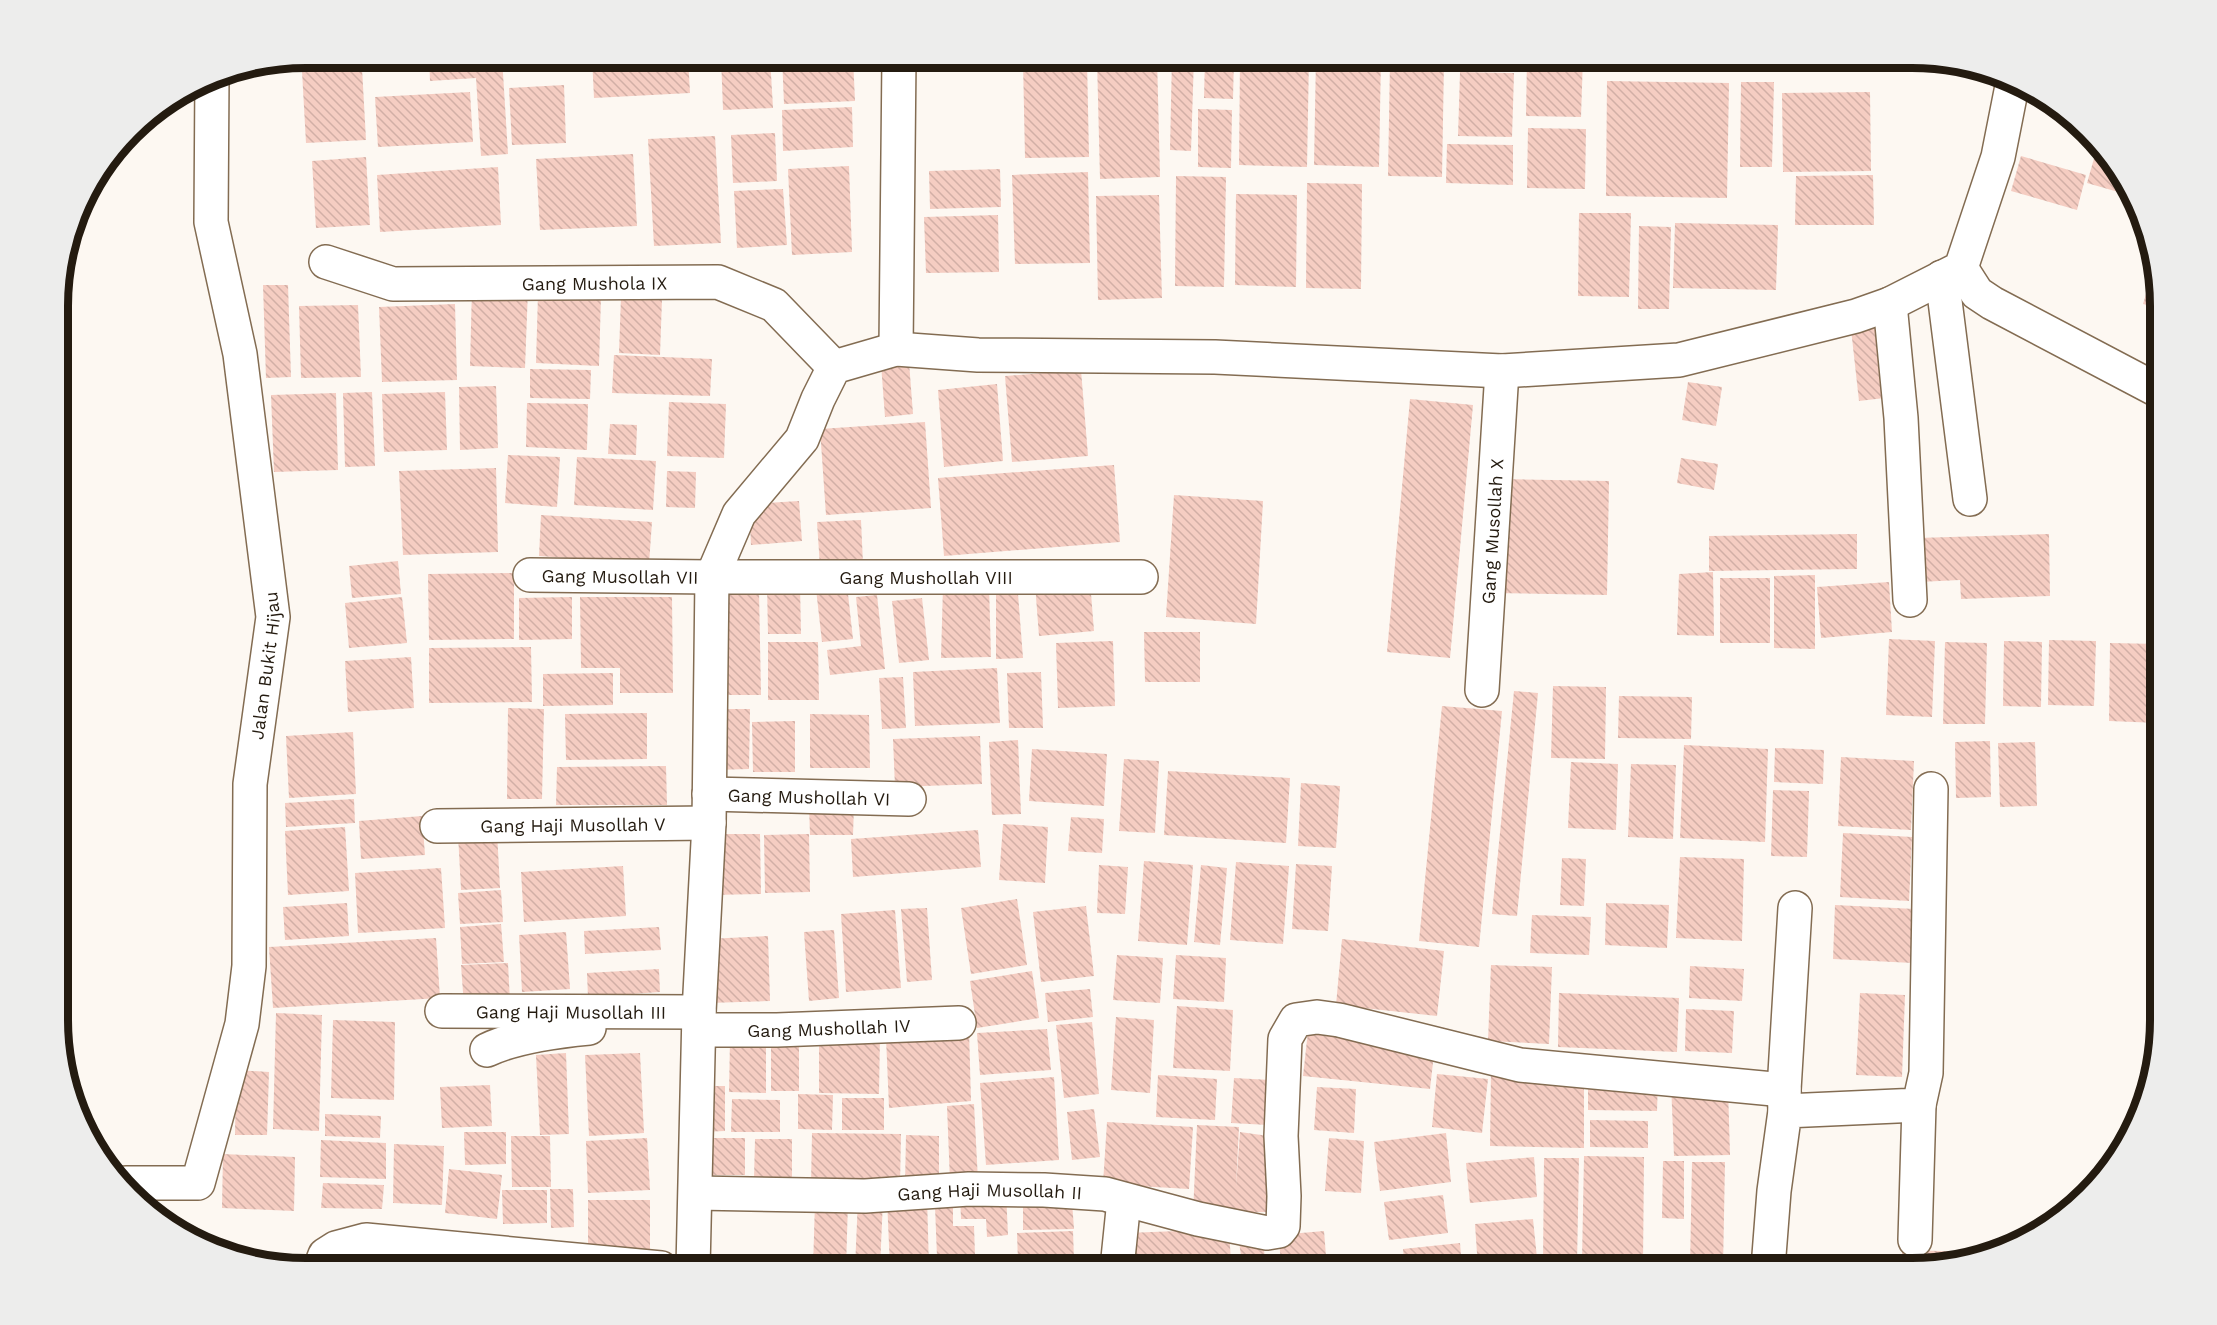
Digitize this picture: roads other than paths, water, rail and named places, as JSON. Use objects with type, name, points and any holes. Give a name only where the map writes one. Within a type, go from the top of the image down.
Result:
[{"type":"street","points":[[896,349],[899,68]]},
{"type":"street","name":"Jalan Bukit Hijau","points":[[133,1183],[198,1183],[242,1023],[249,966],[250,784],[273,617],[240,354],[211,222],[212,87]]},
{"type":"street","points":[[1970,499],[1952,273],[1998,157],[2011,90]]},
{"type":"street","name":"Gang Mushola IX","points":[[326,262],[393,284],[718,282],[774,305],[834,367]]},
{"type":"street","points":[[693,1258],[699,1021],[709,808],[712,578],[739,514],[802,439],[834,367],[896,349],[978,355],[1215,357],[1502,371],[1679,360],[1856,316],[1890,304],[1952,273]]},
{"type":"street","points":[[1952,273],[1992,303],[2150,386]]},
{"type":"street","points":[[1890,304],[1898,386],[1910,600]]},
{"type":"street","name":"Gang Musollah X","points":[[1482,690],[1502,371]]},
{"type":"street","name":"Gang Musollah VII","points":[[530,575],[712,578]]},
{"type":"street","name":"Gang Mushollah VIII","points":[[712,578],[1141,577]]},
{"type":"street","points":[[1915,1240],[1919,1105],[1926,1073],[1931,789]]},
{"type":"street","name":"Gang Mushollah VI","points":[[709,808],[909,800]]},
{"type":"street","name":"Gang Haji Musollah V","points":[[437,826],[709,808]]},
{"type":"street","points":[[1769,1258],[1784,1101],[1795,908]]},
{"type":"street","name":"Gang Haji Musollah III","points":[[442,1011],[699,1021]]},
{"type":"street","name":"Gang Haji Musollah II","points":[[696,1193],[865,1196],[991,1189],[1105,1194],[1198,1219],[1267,1233],[1279,1232],[1282,1226],[1284,1196],[1281,1136],[1285,1039],[1296,1020],[1317,1017],[1339,1020],[1520,1065],[1784,1101]]},
{"type":"street","points":[[487,1050],[499,1044],[566,1030],[699,1021]]},
{"type":"street","name":"Gang Mushollah IV","points":[[699,1021],[959,1023]]},
{"type":"street","points":[[1784,1101],[1919,1105]]},
{"type":"street","points":[[1118,1258],[1124,1200]]},
{"type":"street","points":[[324,1258],[336,1248],[366,1240],[556,1258]]}]
